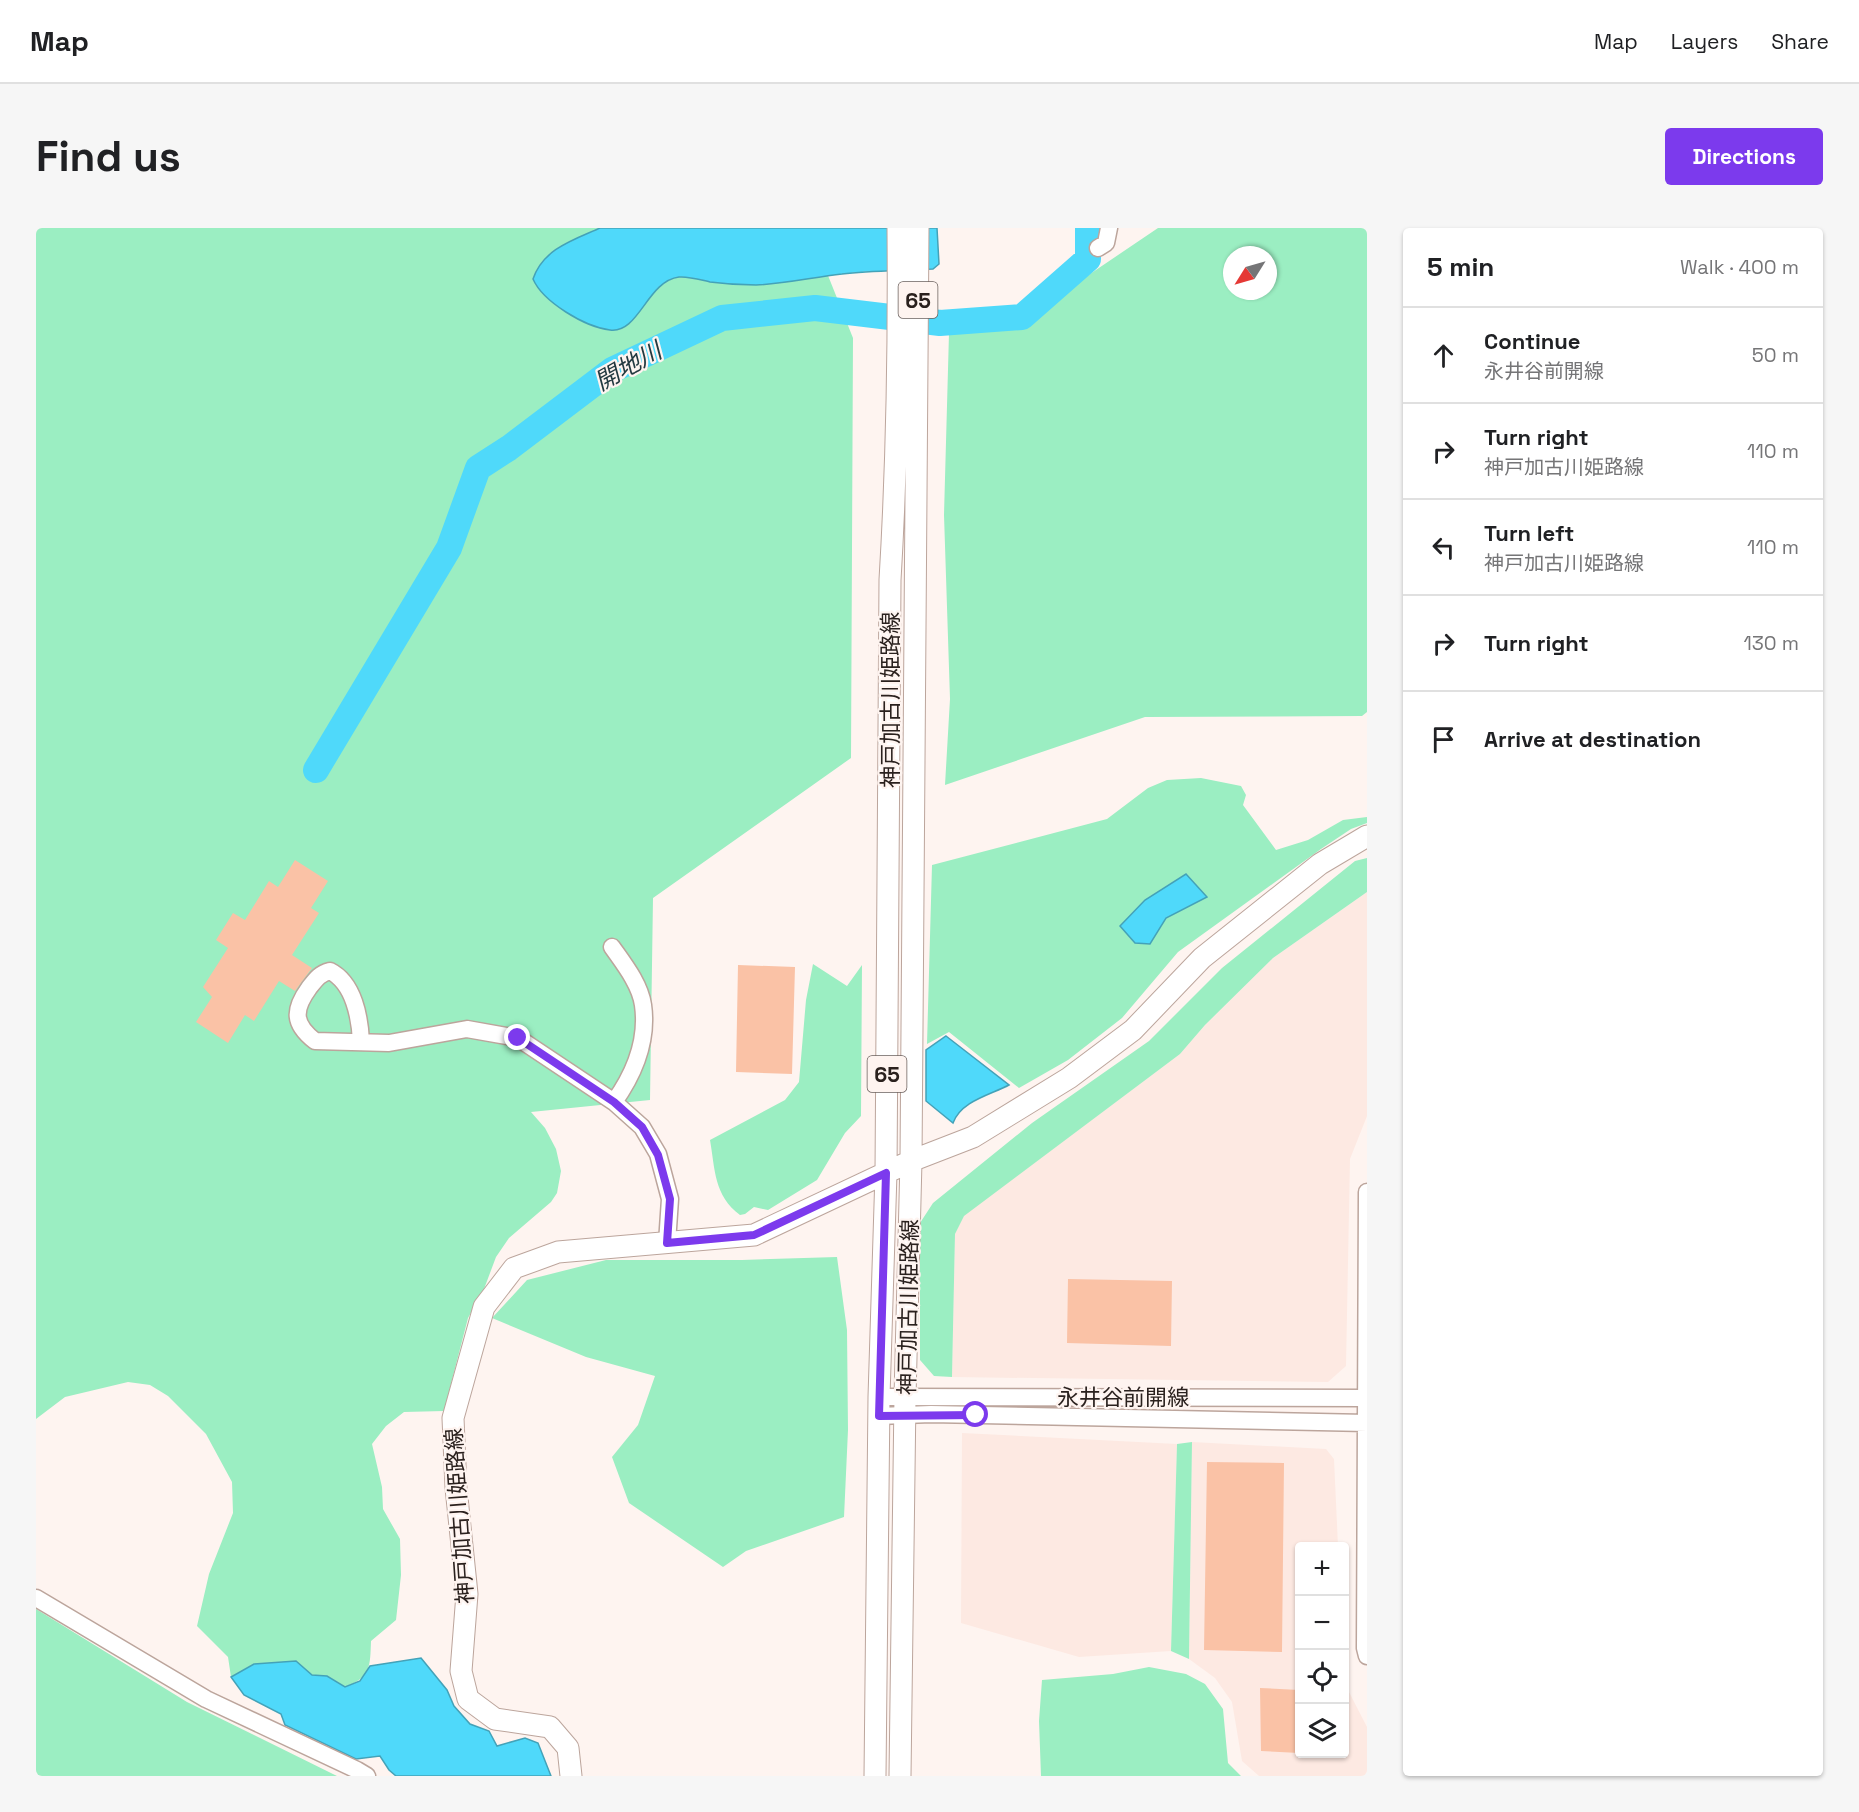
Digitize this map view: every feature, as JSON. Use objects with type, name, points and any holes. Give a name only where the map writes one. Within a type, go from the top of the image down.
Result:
[{"type":"main road","name":"神戸加古川姫路線","points":[[898,228],[908,372],[911,1161],[900,1776]]},
{"type":"main road","name":"神戸加古川姫路線","points":[[875,1776],[879,1406],[886,1173],[890,580],[918,228]]},
{"type":"main road","name":"神戸加古川姫路線","points":[[571,1776],[568,1748],[550,1727],[495,1719],[468,1699],[461,1671],[467,1594],[456,1488],[453,1418],[484,1307],[514,1268],[558,1252],[754,1235],[911,1161],[973,1137],[1069,1078],[1133,1030],[1202,958],[1320,864],[1367,836]]},
{"type":"street","points":[[1098,248],[1106,243],[1109,228]]},
{"type":"street","points":[[612,947],[629,972],[643,1003],[643,1032],[637,1060],[614,1102]]},
{"type":"street","points":[[361,1042],[360,1019],[351,994],[338,975],[330,971],[319,974],[298,1002],[297,1017],[305,1034],[315,1041],[389,1043],[466,1029],[518,1038],[614,1102],[642,1127],[658,1155],[670,1199],[667,1243]]},
{"type":"street","points":[[1367,1192],[1365,1648],[1367,1656]]},
{"type":"street","name":"永井谷前開線","points":[[879,1406],[1366,1398]]},
{"type":"street","name":"永井谷前開線","points":[[905,1406],[931,1414],[1366,1423]]},
{"type":"street","points":[[36,1598],[206,1699],[367,1776]]},
{"type":"shaded area","points":[[1367,892],[1367,1116],[1350,1159],[1346,1366],[1328,1382],[952,1377],[955,1234],[963,1216],[1180,1054],[1205,1025],[1273,958]]},
{"type":"shaded area","points":[[962,1433],[1177,1444],[1171,1651],[1079,1657],[961,1623]]},
{"type":"shaded area","points":[[1192,1442],[1326,1449],[1334,1459],[1338,1542],[1295,1542],[1295,1758],[1349,1758],[1349,1692],[1367,1727],[1367,1776],[1259,1776],[1242,1761],[1232,1702],[1215,1678],[1189,1659]]},
{"type":"green space","points":[[36,228],[809,228],[853,338],[851,758],[653,898],[650,1100],[531,1112],[545,1128],[556,1149],[561,1171],[557,1193],[551,1202],[509,1238],[496,1257],[484,1289],[468,1318],[444,1411],[404,1412],[386,1426],[372,1444],[382,1487],[383,1509],[400,1539],[401,1575],[396,1620],[371,1641],[369,1664],[364,1675],[345,1687],[327,1676],[254,1664],[231,1677],[228,1657],[197,1626],[209,1574],[233,1513],[232,1482],[206,1434],[168,1396],[150,1385],[128,1382],[65,1397],[36,1419]]},
{"type":"green space","points":[[1158,228],[1367,228],[1367,712],[1362,716],[1145,717],[945,785],[950,699],[944,515],[949,333],[1053,299]]},
{"type":"green space","points":[[1201,778],[1241,786],[1246,795],[1243,805],[1276,850],[1308,840],[1343,820],[1367,817],[1367,823],[1351,829],[1321,849],[1178,952],[1122,1018],[1068,1060],[1019,1088],[949,1032],[927,1044],[932,865],[1107,819],[1148,788],[1167,780]],"holes":[[[1186,874],[1206,897],[1166,918],[1150,944],[1136,943],[1121,925]]]},
{"type":"green space","points":[[1367,858],[1367,892],[1273,958],[1205,1025],[1180,1054],[964,1216],[955,1234],[952,1377],[934,1376],[920,1360],[920,1223],[933,1203],[1032,1123],[1149,1041],[1222,968],[1355,861]]},
{"type":"green space","points":[[813,964],[847,986],[862,965],[861,1116],[845,1133],[817,1180],[768,1210],[754,1207],[740,1215],[731,1208],[720,1191],[710,1140],[785,1100],[799,1082],[806,1000]]},
{"type":"green space","points":[[837,1257],[847,1330],[848,1430],[844,1517],[746,1551],[723,1567],[629,1503],[612,1457],[638,1425],[655,1376],[586,1357],[492,1318],[527,1280],[606,1260]]},
{"type":"green space","points":[[1192,1442],[1189,1659],[1171,1651],[1177,1444]]},
{"type":"green space","points":[[36,1609],[187,1702],[337,1776],[36,1776]]},
{"type":"green space","points":[[1149,1667],[1186,1674],[1205,1684],[1223,1709],[1228,1763],[1241,1776],[1041,1776],[1039,1721],[1042,1680],[1113,1674]]},
{"type":"water","points":[[600,228],[937,228],[939,264],[933,269],[853,273],[756,285],[679,277],[659,288],[629,324],[620,329],[610,330],[589,324],[566,312],[538,288],[533,279],[551,253]]},
{"type":"water","points":[[1186,874],[1207,897],[1166,918],[1150,944],[1135,943],[1120,926],[1145,900]]},
{"type":"water","points":[[946,1036],[1009,1085],[969,1104],[962,1109],[953,1123],[926,1101],[926,1050]]},
{"type":"water","points":[[421,1658],[447,1690],[454,1706],[470,1724],[489,1731],[497,1746],[525,1738],[538,1743],[551,1776],[396,1776],[380,1756],[356,1759],[285,1725],[281,1714],[244,1695],[231,1677],[254,1664],[296,1661],[312,1675],[327,1676],[345,1687],[360,1681],[370,1666]]},
{"type":"building","points":[[295,860],[328,881],[311,908],[319,913],[292,955],[312,968],[295,991],[279,981],[254,1021],[245,1015],[228,1043],[196,1022],[212,997],[203,987],[228,948],[216,940],[233,913],[245,920],[269,881],[278,887]]},
{"type":"building","points":[[738,965],[795,967],[792,1074],[736,1072]]},
{"type":"building","points":[[1068,1279],[1172,1281],[1171,1346],[1067,1343]]},
{"type":"building","points":[[1207,1462],[1284,1463],[1282,1652],[1204,1650]]},
{"type":"building","points":[[1260,1688],[1295,1690],[1295,1753],[1261,1751]]},
{"type":"waterway","name":"開地川","points":[[316,770],[449,548],[478,468],[509,448],[612,370],[722,318],[815,308],[940,323],[1022,317],[1088,259],[1088,228]]},
{"type":"route","points":[[518,1038],[614,1102],[642,1127],[658,1155],[670,1199],[667,1243],[754,1235],[886,1173],[879,1416],[976,1415]]}]
